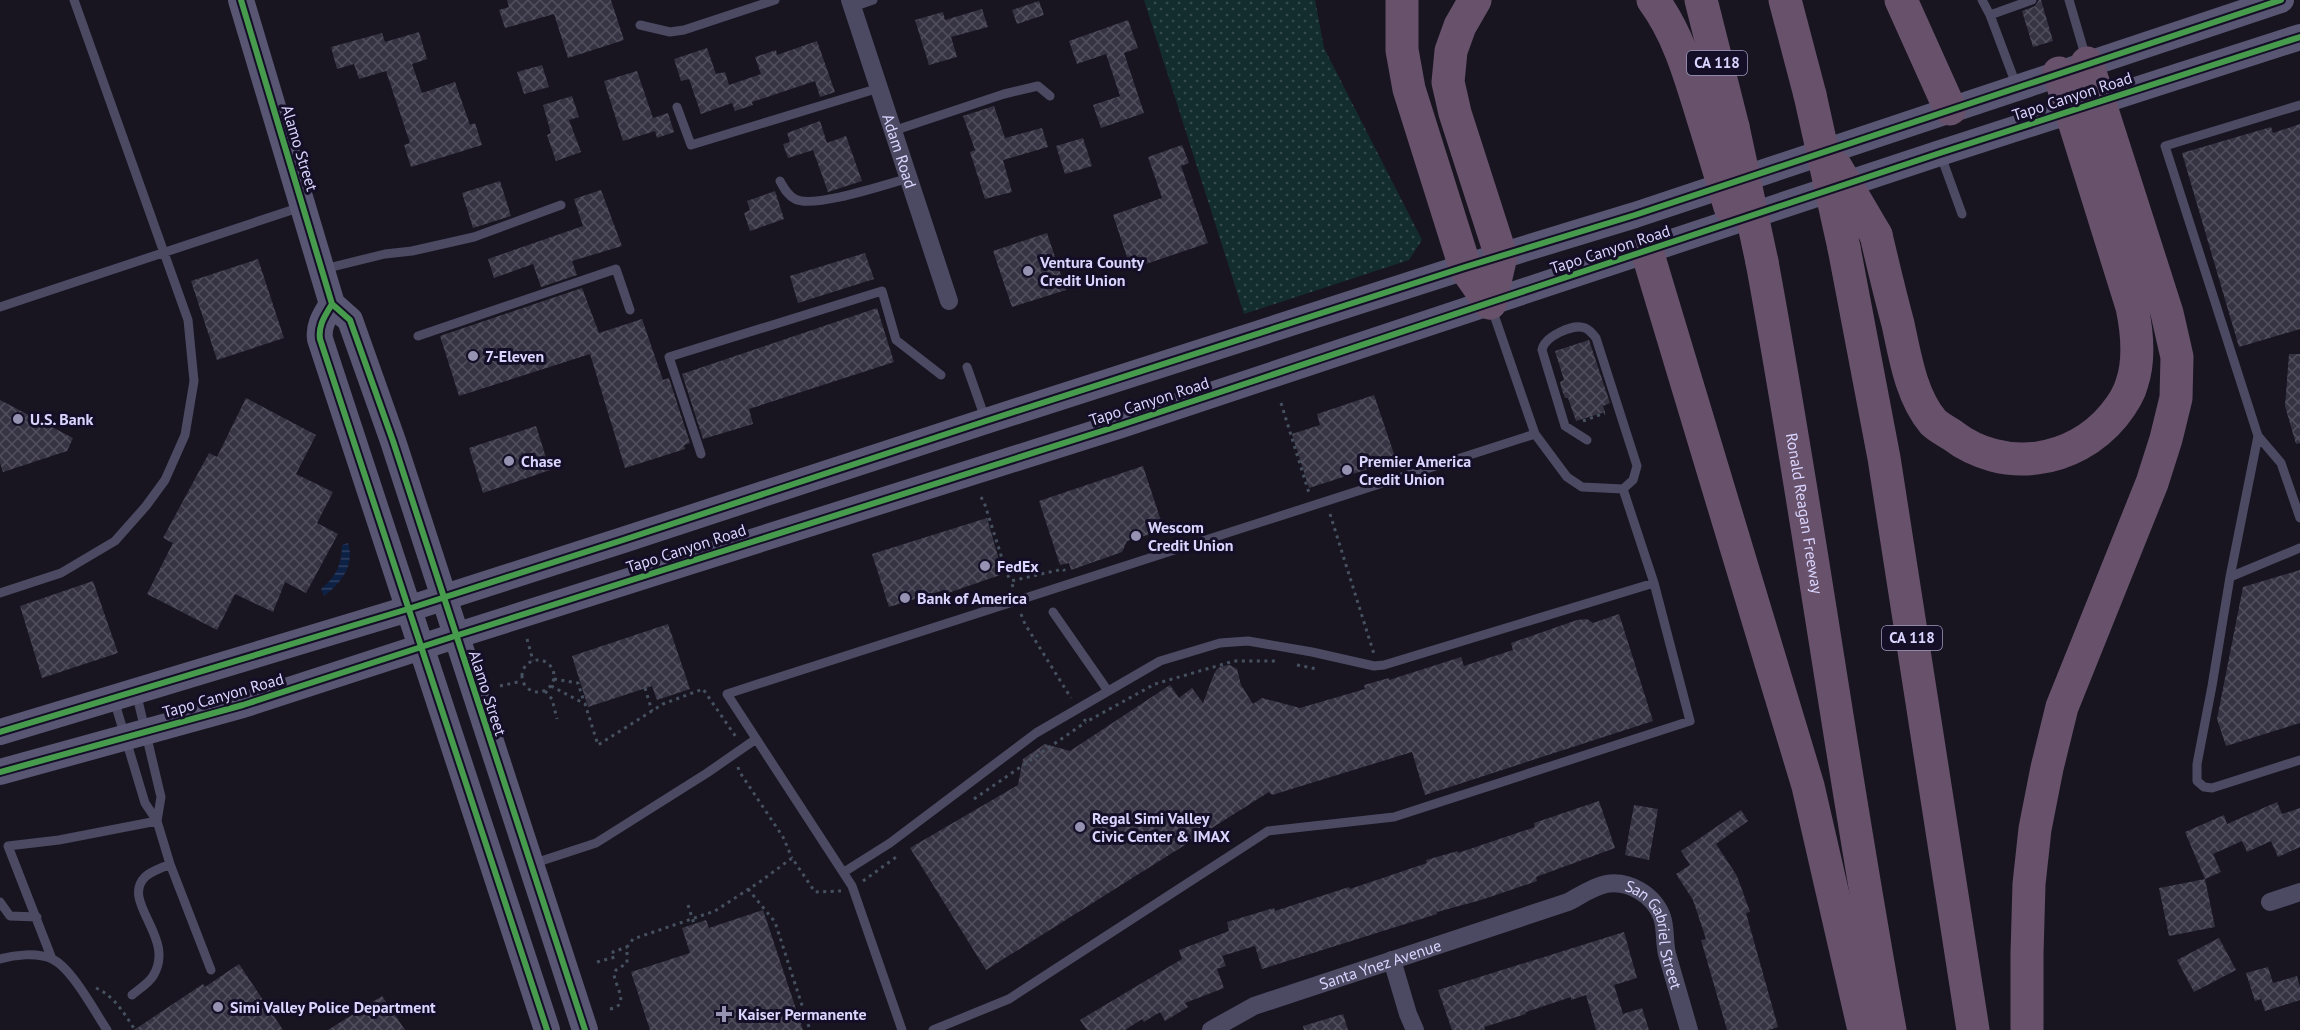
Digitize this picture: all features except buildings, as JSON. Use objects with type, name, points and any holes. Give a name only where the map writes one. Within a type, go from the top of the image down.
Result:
[{"type":"highway","points":[[1402,0],[1402,50],[1409,89],[1465,267],[1490,303]]},
{"type":"highway","points":[[1475,0],[1460,26],[1451,51],[1448,82],[1455,113],[1501,256],[1490,303]]},
{"type":"highway","points":[[1653,0],[1678,42],[1720,130]]},
{"type":"highway","name":"CA 118","points":[[1701,0],[1720,130]]},
{"type":"highway","name":"CA 118","points":[[1785,0],[1821,140],[1884,458],[1966,999],[1973,1030]]},
{"type":"highway","points":[[1901,0],[1950,109]]},
{"type":"highway","points":[[1821,140],[1876,235],[1909,369],[1919,397],[1934,422],[1958,440],[1981,453],[2004,459],[2032,460],[2062,453],[2086,442],[2105,426],[2123,404],[2133,383],[2137,332],[2073,68]]},
{"type":"highway","points":[[2027,1030],[2029,884],[2035,829],[2047,768],[2062,707],[2152,483],[2176,398],[2177,357],[2167,313],[2084,106]]},
{"type":"highway","name":"Ronald Reagan Freeway","points":[[1720,130],[1755,264],[1793,430],[1869,917],[1890,1030]]},
{"type":"highway","points":[[1647,251],[1808,786],[1864,1030]]},
{"type":"main road","name":"Alamo Street","points":[[241,0],[332,304],[350,320],[393,441],[585,1030]]},
{"type":"main road","name":"Tapo Canyon Road","points":[[0,732],[443,598],[1465,267],[1635,215],[2281,0]]},
{"type":"main road","name":"Tapo Canyon Road","points":[[0,772],[243,705],[1111,428],[1940,153],[2300,38]]},
{"type":"main road","points":[[332,304],[321,323],[320,339],[547,1030]]},
{"type":"street","name":"Adam Road","points":[[852,4],[948,301]]},
{"type":"street","name":"San Gabriel Street","points":[[1553,907],[1606,884],[1621,884],[1638,890],[1650,898],[1660,913],[1664,925],[1666,950],[1689,1030]]},
{"type":"street","points":[[2270,902],[2300,892]]},
{"type":"street","name":"Santa Ynez Avenue","points":[[1211,1030],[1254,1006],[1553,907]]},
{"type":"street","points":[[1392,960],[1415,1030]]},
{"type":"lane","points":[[0,593],[61,573],[115,542],[146,507],[165,480],[184,435],[194,381],[188,320],[75,0]]},
{"type":"lane","points":[[640,25],[670,32],[684,30],[775,0]]},
{"type":"lane","points":[[852,4],[873,0]]},
{"type":"lane","points":[[1982,0],[1990,15],[2017,87]]},
{"type":"lane","points":[[1990,15],[2032,0]]},
{"type":"lane","points":[[2069,0],[2073,68]]},
{"type":"lane","points":[[893,131],[1004,94],[1038,86],[1050,96]]},
{"type":"lane","points":[[677,107],[691,145],[879,88]]},
{"type":"lane","points":[[2300,105],[2165,146],[2258,436],[2281,463],[2300,518]]},
{"type":"lane","points":[[1940,153],[1962,214]]},
{"type":"lane","points":[[780,181],[786,192],[797,200],[809,200],[848,196],[909,178]]},
{"type":"lane","points":[[322,270],[384,254],[412,251],[474,237],[561,205]]},
{"type":"lane","points":[[0,307],[303,207]]},
{"type":"lane","points":[[418,336],[616,269],[630,310]]},
{"type":"lane","points":[[701,454],[669,357],[882,291],[896,340],[941,375]]},
{"type":"lane","points":[[1490,303],[1535,434],[1567,477],[1582,487],[1623,489],[1633,480],[1637,466],[1596,338],[1585,328],[1580,327],[1551,336],[1542,350],[1565,426],[1587,441]]},
{"type":"lane","points":[[967,367],[986,421]]},
{"type":"lane","points":[[902,1030],[852,886],[727,694],[1535,434]]},
{"type":"lane","points":[[2258,436],[2230,577],[2197,765],[2197,781],[2204,787],[2212,788],[2300,760]]},
{"type":"lane","points":[[933,1030],[1009,999],[1268,831],[1394,817],[1690,721],[1654,583],[1623,489]]},
{"type":"lane","points":[[2230,577],[2300,548]]},
{"type":"lane","points":[[844,872],[890,843],[1036,733],[1160,661],[1220,643],[1248,641],[1374,666],[1465,641],[1654,583]]},
{"type":"lane","points":[[1053,612],[1108,691]]},
{"type":"lane","points":[[125,694],[136,735],[161,797],[157,821]]},
{"type":"lane","points":[[125,694],[136,735],[145,803],[157,821],[170,864],[211,970]]},
{"type":"lane","points":[[530,864],[597,843],[756,739]]},
{"type":"lane","points":[[107,1030],[72,977],[52,959],[8,846],[59,840],[157,821]]},
{"type":"lane","points":[[132,995],[153,977],[159,960],[158,941],[138,900],[138,886],[146,875],[170,864]]},
{"type":"lane","points":[[0,902],[10,916],[37,916]]},
{"type":"lane","points":[[0,960],[26,955],[52,959]]},
{"type":"path","points":[[1281,403],[1310,494]]},
{"type":"path","points":[[1561,411],[1567,409],[1572,424],[1608,412],[1605,405]]},
{"type":"path","points":[[1302,496],[1322,490],[1374,651],[1374,666]]},
{"type":"path","points":[[981,497],[1025,624],[1086,722],[1155,684],[1234,661],[1285,663]]},
{"type":"path","points":[[1011,581],[1063,569],[1067,572]]},
{"type":"path","points":[[527,639],[533,661]]},
{"type":"path","points":[[533,661],[543,661],[548,664],[553,673],[553,679],[551,686],[540,692],[530,691],[522,681],[524,668],[533,661]]},
{"type":"path","points":[[1296,665],[1319,669]]},
{"type":"path","points":[[553,679],[578,683],[598,745],[663,704],[703,689],[736,738],[739,771],[783,837],[792,858]]},
{"type":"path","points":[[500,686],[522,681]]},
{"type":"path","points":[[551,686],[585,704]]},
{"type":"path","points":[[645,688],[652,711]]},
{"type":"path","points":[[545,691],[552,699],[556,719]]},
{"type":"path","points":[[748,890],[775,922],[810,1030]]},
{"type":"path","points":[[688,905],[694,924]]},
{"type":"path","points":[[597,962],[615,957],[613,952],[627,948]]},
{"type":"path","points":[[89,984],[105,992],[121,1009],[135,1030]]},
{"type":"green space","points":[[1144,0],[1315,0],[1324,48],[1422,240],[1409,260],[1244,314]]},
{"type":"water","points":[[348,543],[350,559],[345,573],[324,596],[321,589],[334,575],[341,558],[342,545]]},
{"type":"cycle path","points":[[241,0],[332,304],[350,320],[393,441],[585,1030]]},
{"type":"cycle path","points":[[0,732],[408,609],[1465,267],[1635,215],[2281,0]]},
{"type":"cycle path","points":[[0,772],[243,705],[1121,425],[1940,153],[2300,37]]},
{"type":"cycle path","points":[[332,304],[321,325],[320,339],[547,1030]]},
{"type":"place","name":"Ventura County Credit Union","points":[[1028,271]]},
{"type":"place","name":"7-Eleven","points":[[473,356]]},
{"type":"place","name":"U.S. Bank","points":[[18,419]]},
{"type":"place","name":"Chase","points":[[509,461]]},
{"type":"place","name":"Premier America Credit Union","points":[[1347,470]]},
{"type":"place","name":"Wescom Credit Union","points":[[1136,536]]},
{"type":"place","name":"FedEx","points":[[985,566]]},
{"type":"place","name":"Bank of America","points":[[905,598]]},
{"type":"place","name":"Regal Simi Valley Civic Center & IMAX","points":[[1080,827]]},
{"type":"place","name":"Simi Valley Police Department","points":[[218,1007]]},
{"type":"place","name":"Kaiser Permanente","points":[[724,1014]]}]
